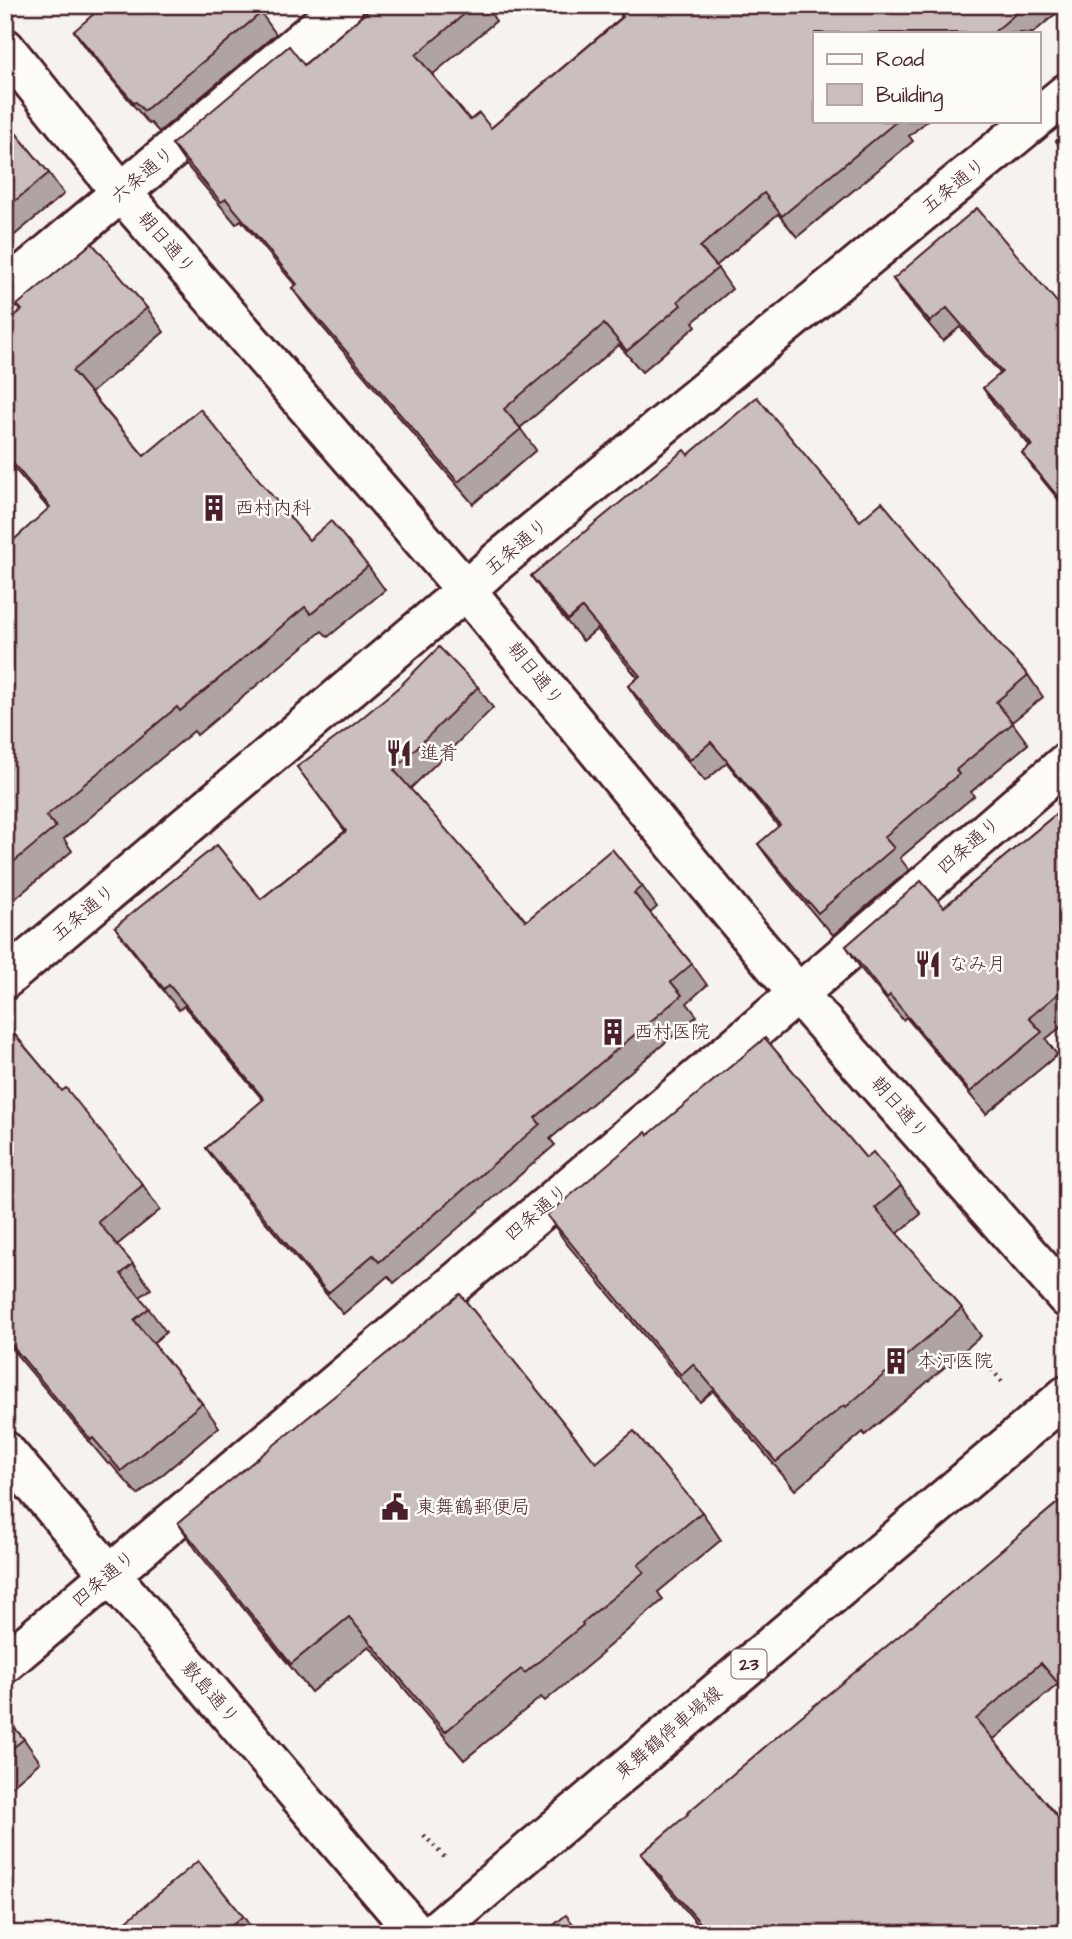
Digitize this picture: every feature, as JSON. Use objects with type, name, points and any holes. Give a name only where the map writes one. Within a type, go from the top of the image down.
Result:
[{"type":"street","name":"六条通り","points":[[5,290],[344,5]]},
{"type":"street","name":"朝日通り","points":[[5,48],[121,192],[466,590],[797,993],[1067,1298]]},
{"type":"street","points":[[1040,115],[1067,93]]},
{"type":"street","name":"五条通り","points":[[5,979],[498,561],[1033,122]]},
{"type":"street","name":"四条通り","points":[[5,1663],[1067,762]]},
{"type":"street","name":"東舞鶴停車場線","points":[[432,1934],[1067,1395]]},
{"type":"street","name":"敷島通り","points":[[5,1451],[417,1934]]},
{"type":"building","points":[[104,5],[255,5],[261,13],[144,111],[134,103],[74,31]]},
{"type":"building","points":[[375,5],[475,5],[416,55],[470,120],[479,113],[491,128],[623,17],[621,16],[624,13],[617,5],[1026,5],[994,32],[813,32],[813,122],[896,122],[782,216],[764,193],[700,247],[718,268],[678,301],[681,305],[627,351],[604,324],[504,409],[521,429],[458,482],[292,288],[297,284],[226,199],[221,202],[172,144],[289,46],[304,65]]},
{"type":"building","points":[[5,120],[49,173],[5,209]]},
{"type":"building","points":[[1067,131],[1067,154],[1056,141]]},
{"type":"building","points":[[977,208],[1067,314],[1067,500],[1063,503],[1022,453],[1032,445],[983,388],[1002,372],[947,308],[930,322],[893,279]]},
{"type":"building","points":[[92,243],[147,308],[72,371],[144,456],[200,409],[309,540],[331,521],[368,566],[311,614],[305,607],[180,711],[177,707],[46,816],[56,827],[5,869],[5,548],[50,507],[5,454],[5,324],[22,310],[17,305]]},
{"type":"building","points":[[757,397],[860,521],[882,502],[997,642],[1028,675],[996,702],[1013,723],[956,770],[959,774],[884,837],[894,848],[818,913],[758,844],[780,825],[711,742],[690,760],[628,686],[640,676],[582,608],[568,620],[531,576],[684,450],[688,455]]},
{"type":"building","points":[[439,647],[478,687],[394,770],[526,921],[612,849],[642,886],[634,893],[692,964],[671,982],[682,995],[535,1118],[540,1124],[379,1262],[373,1255],[328,1293],[206,1148],[264,1099],[169,985],[164,989],[115,927],[217,845],[261,899],[346,831],[297,767],[400,686]]},
{"type":"building","points":[[1067,805],[1067,986],[1029,1018],[1042,1032],[970,1092],[890,995],[887,998],[846,946],[921,881],[944,907]]},
{"type":"building","points":[[5,1023],[62,1091],[66,1088],[143,1185],[98,1222],[133,1264],[121,1274],[149,1308],[134,1320],[202,1403],[121,1471],[93,1438],[91,1440],[5,1337]]},
{"type":"building","points":[[765,1038],[866,1158],[873,1152],[901,1186],[875,1208],[962,1308],[846,1407],[844,1405],[776,1462],[693,1364],[681,1375],[547,1215]]},
{"type":"building","points":[[460,1294],[596,1463],[634,1431],[702,1512],[638,1565],[644,1572],[582,1623],[583,1625],[525,1673],[521,1669],[445,1732],[349,1617],[291,1664],[178,1523]]},
{"type":"building","points":[[1067,1495],[1067,1694],[1041,1663],[976,1719],[1067,1828],[1067,1934],[689,1934],[701,1924],[641,1854],[799,1718]]},
{"type":"building","points":[[5,1717],[24,1739],[5,1754]]},
{"type":"building","points":[[198,1861],[243,1916],[222,1934],[111,1934]]},
{"type":"building","points":[[566,1915],[581,1934],[543,1934]]},
{"type":"place","name":"西村内科","points":[[214,508]]},
{"type":"place","name":"進肴","points":[[399,753]]},
{"type":"place","name":"なみ月","points":[[928,964]]},
{"type":"place","name":"西村医院","points":[[613,1032]]},
{"type":"place","name":"本河医院","points":[[896,1361]]},
{"type":"place","name":"東舞鶴郵便局","points":[[395,1507]]}]
